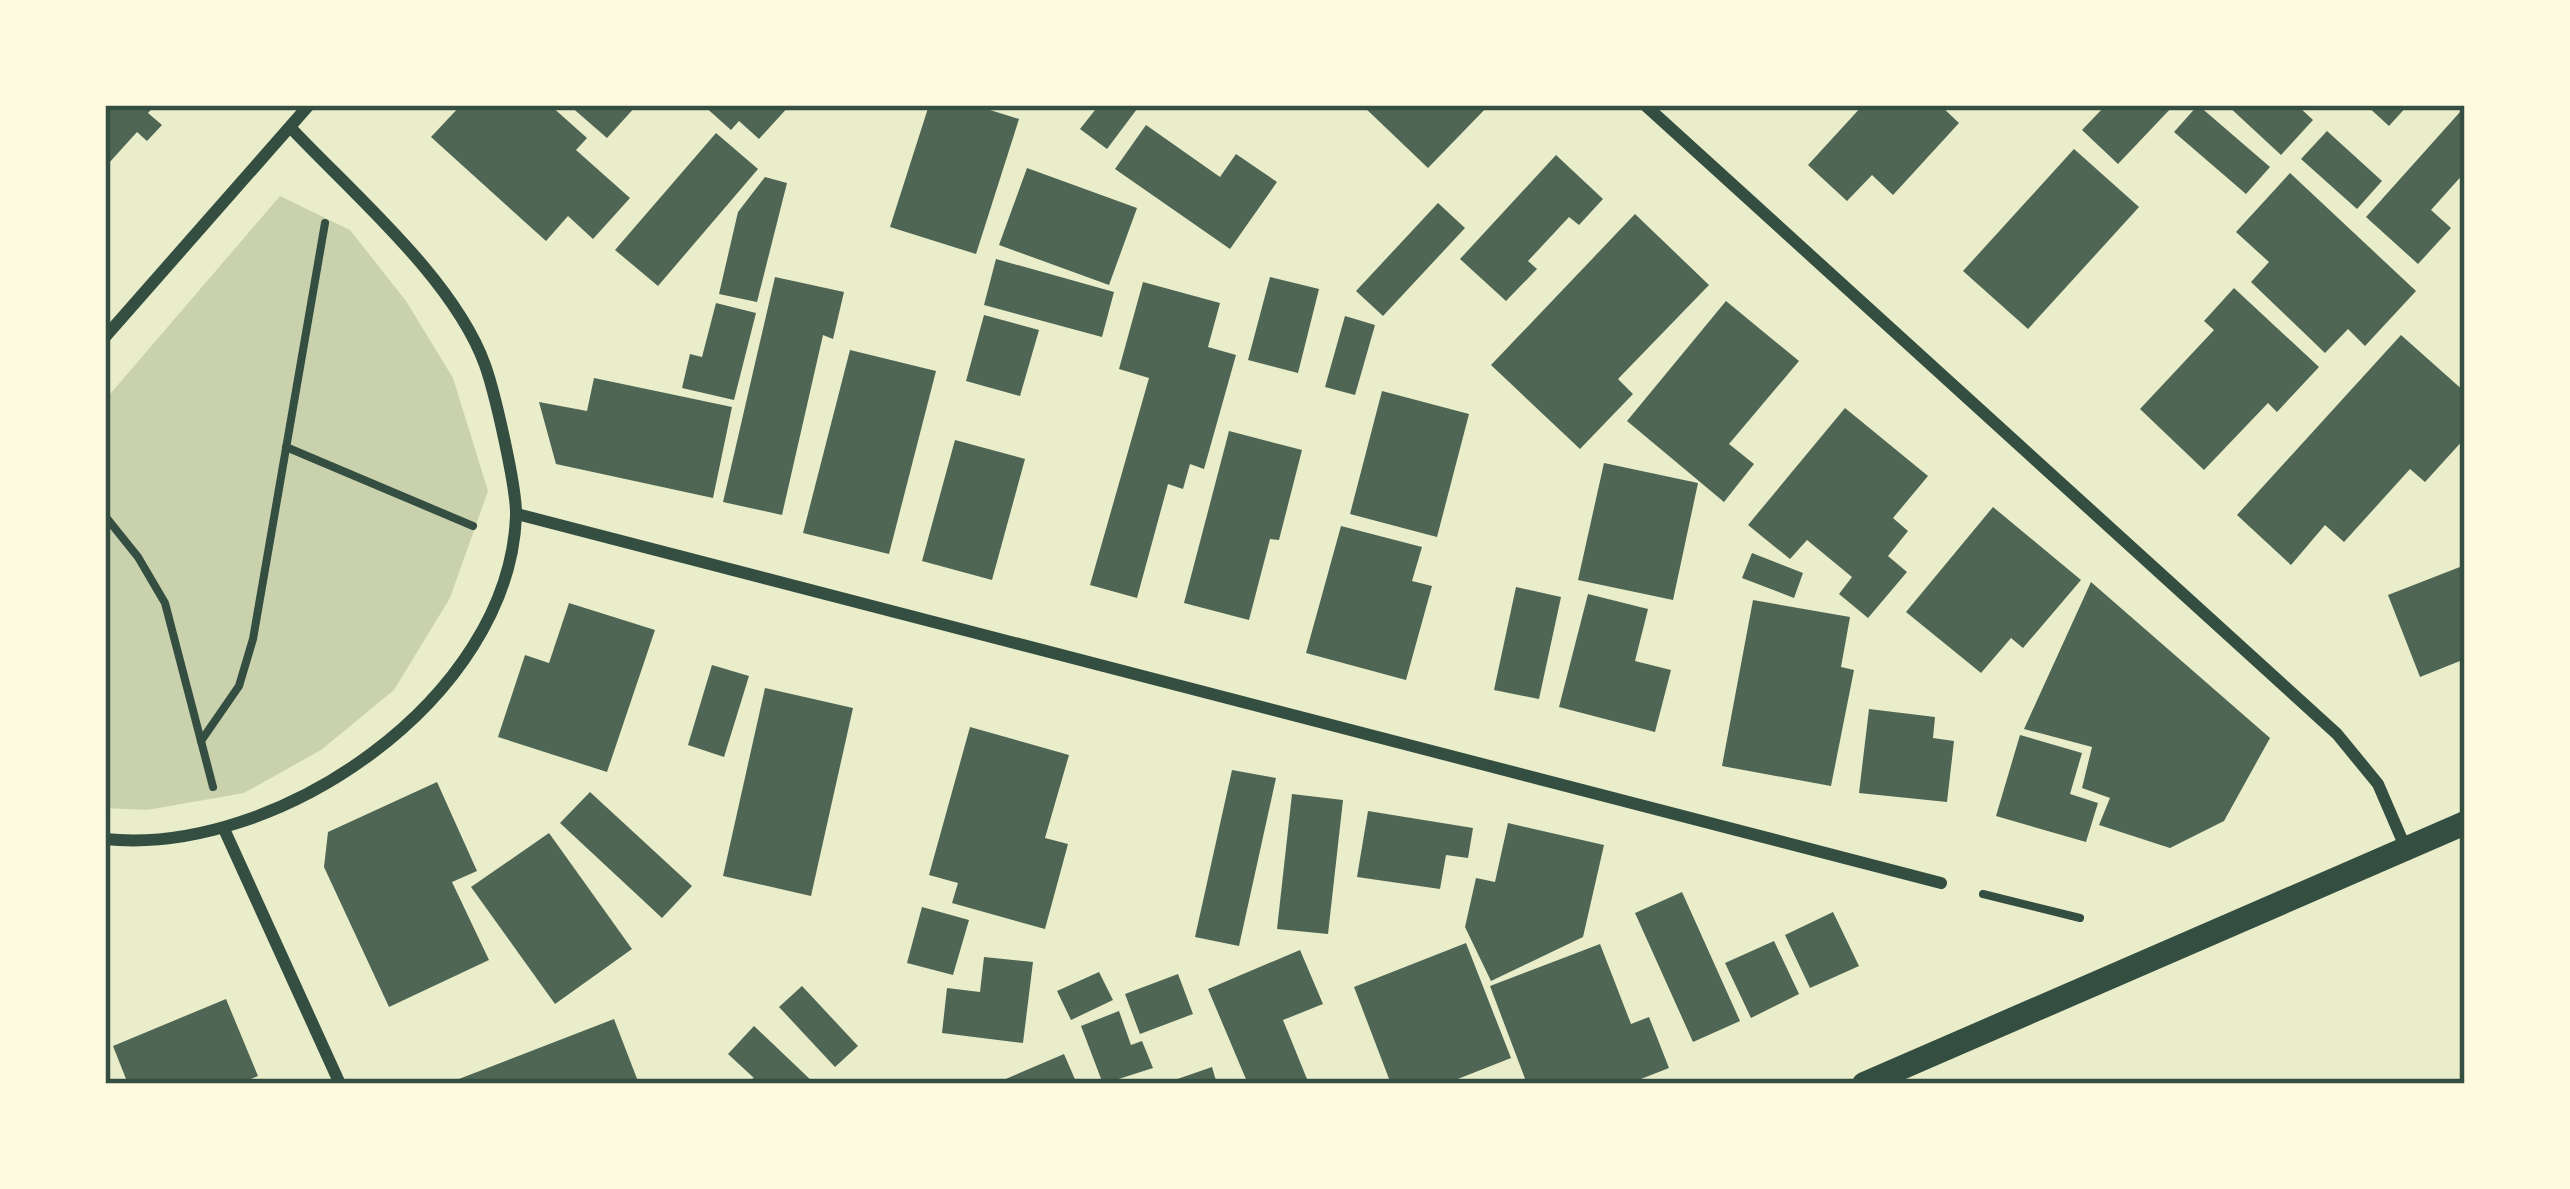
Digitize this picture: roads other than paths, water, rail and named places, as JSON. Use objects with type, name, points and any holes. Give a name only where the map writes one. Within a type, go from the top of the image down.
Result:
[{"type":"main road","points":[[1864,1084],[2465,823]]},
{"type":"street","points":[[105,337],[309,105]]},
{"type":"street","points":[[1645,105],[2322,719],[2378,784],[2406,849]]},
{"type":"street","points":[[105,839],[224,830],[316,789],[394,737],[442,690],[500,597],[517,514],[484,363],[442,290],[290,127]]},
{"type":"street","points":[[517,514],[1941,883]]},
{"type":"street","points":[[224,830],[340,1084]]}]
